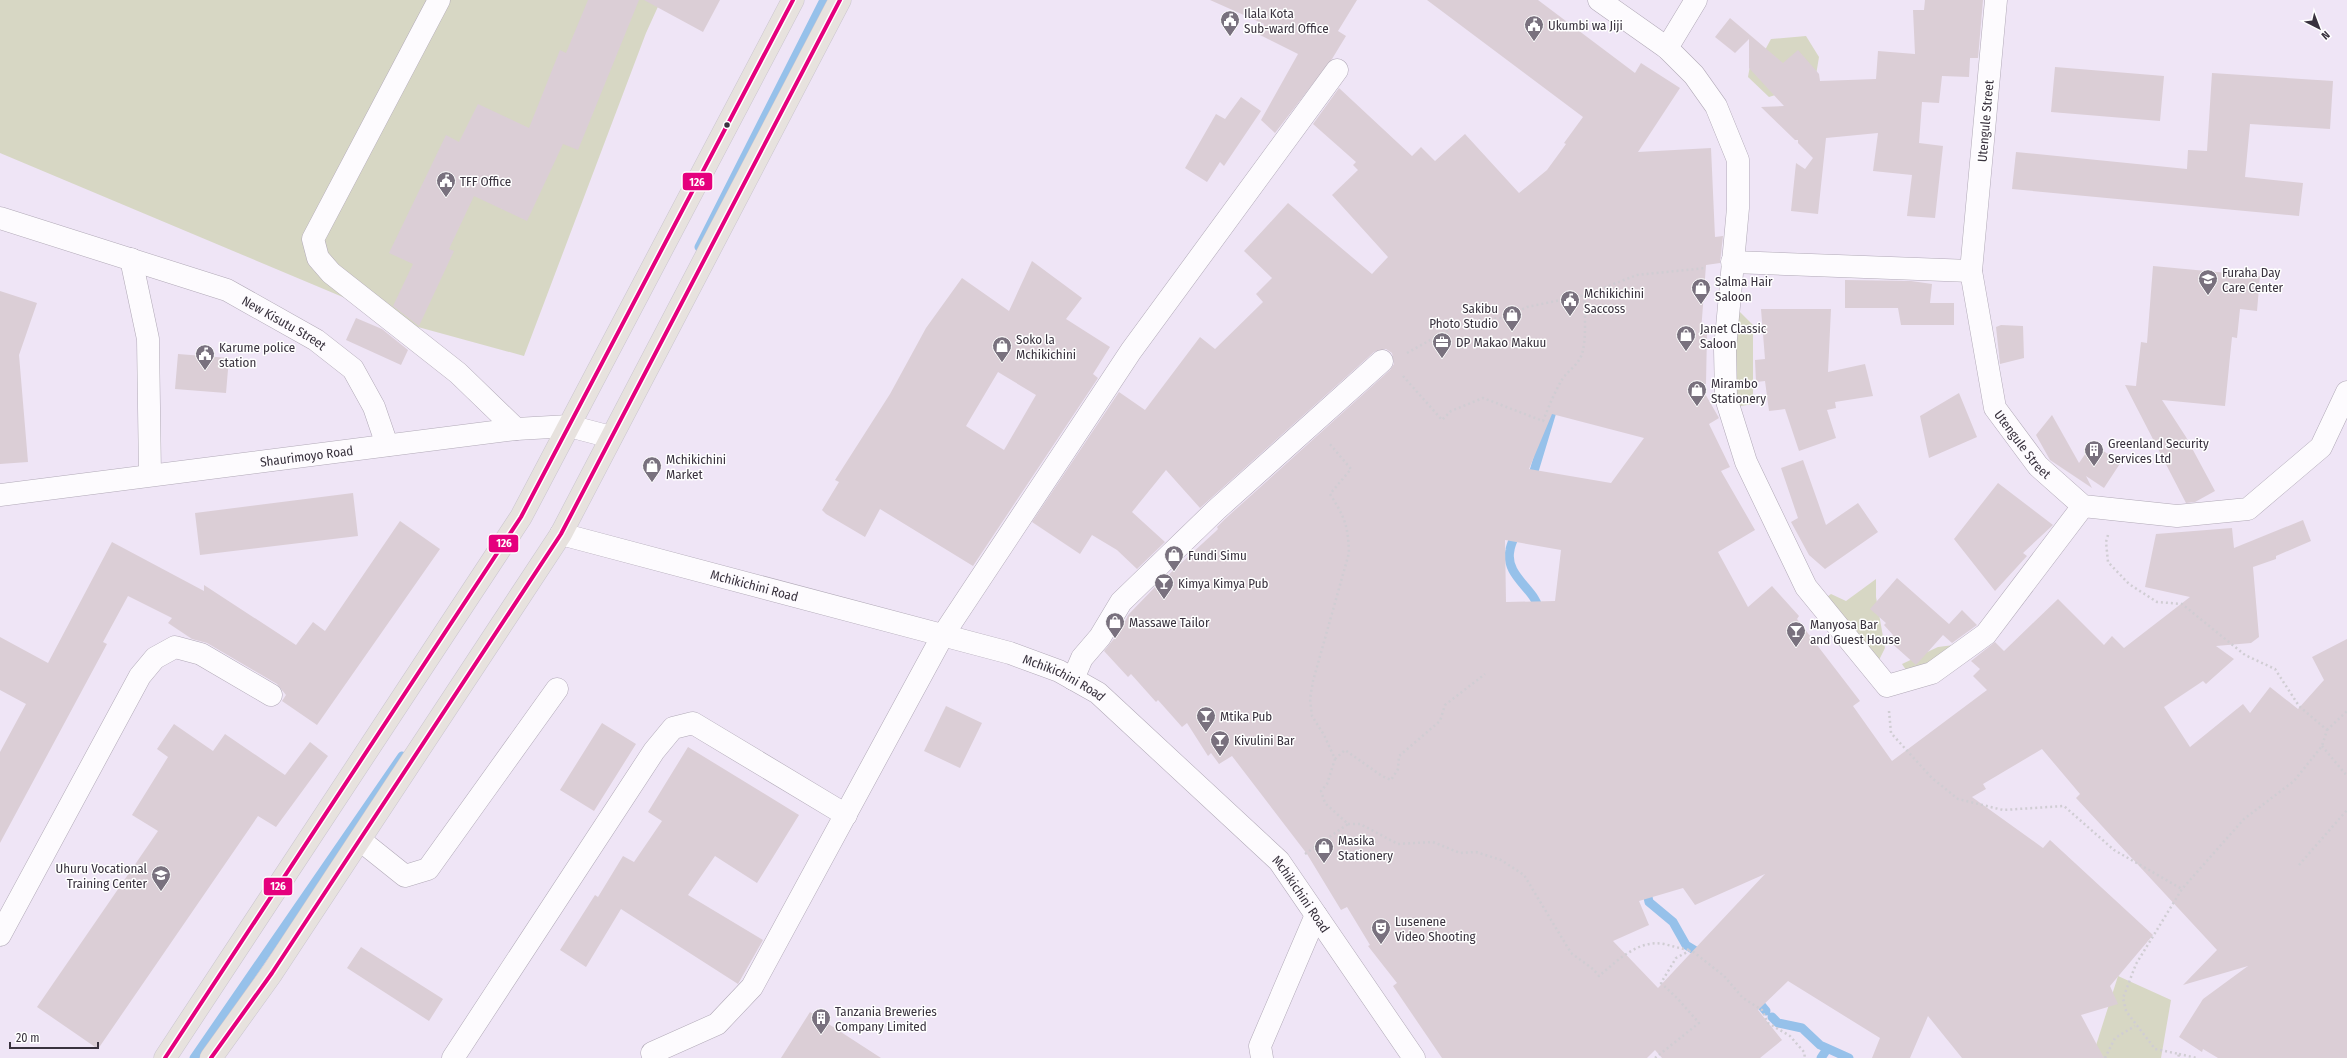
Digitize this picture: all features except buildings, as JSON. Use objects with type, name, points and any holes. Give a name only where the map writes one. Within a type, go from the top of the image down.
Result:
[{"type":"main road","points":[[165,1058],[521,517],[793,0]]},
{"type":"main road","points":[[211,1058],[272,973],[561,534],[840,0]]},
{"type":"street","points":[[439,0],[313,239],[318,258],[331,273],[458,373],[516,429]]},
{"type":"street","points":[[1599,0],[1668,48],[1694,76],[1716,106],[1738,160],[1738,208],[1725,349],[1726,398],[1746,462],[1806,587],[1888,686],[1932,673],[1986,634],[2083,506],[2177,516],[2248,509],[2321,447],[2347,392]]},
{"type":"street","points":[[1668,48],[1696,0]]},
{"type":"street","name":"Utengule Street","points":[[1996,0],[1972,271],[1994,408],[2038,466],[2083,506]]},
{"type":"street","points":[[652,1053],[718,1024],[752,987],[943,636],[1131,351],[1337,70]]},
{"type":"street","name":"New Kisutu Street","points":[[0,218],[227,290],[316,340],[353,369],[374,407],[387,445]]},
{"type":"street","points":[[131,259],[148,339],[150,475]]},
{"type":"street","points":[[1732,262],[1972,271]]},
{"type":"street","points":[[1073,679],[1082,658],[1100,637],[1121,602],[1216,510],[1313,425],[1387,363]]},
{"type":"street","name":"Shaurimoyo Road","points":[[0,495],[516,429],[569,426],[611,437]]},
{"type":"street","name":"Mchikichini Road","points":[[561,534],[1010,653],[1060,671],[1098,693],[1279,861],[1414,1058]]},
{"type":"street","points":[[2,926],[140,676],[155,658],[175,647],[201,654],[270,695]]},
{"type":"street","points":[[360,840],[405,876],[428,869],[557,689]]},
{"type":"street","points":[[452,1058],[654,751],[673,728],[693,723],[846,815]]},
{"type":"street","points":[[1262,1058],[1260,1046],[1316,915]]},
{"type":"path","points":[[1585,295],[1582,354],[1575,368],[1564,378],[1550,404],[1544,421],[1483,398],[1451,411],[1442,420],[1387,363],[1450,329],[1480,319],[1504,318],[1527,307],[1585,295],[1638,275],[1701,270],[1732,262]]},
{"type":"path","points":[[1313,425],[1351,469],[1330,494],[1346,522],[1349,536],[1349,553],[1313,681],[1310,699],[1312,716],[1324,735],[1335,759]]},
{"type":"path","points":[[2114,509],[2106,542],[2108,562],[2129,584],[2157,602],[2182,604],[2244,655],[2275,669],[2299,706],[2327,730]]},
{"type":"path","points":[[1348,824],[1325,803],[1320,791],[1327,784],[1335,759],[1345,750],[1382,776],[1391,780],[1398,769],[1399,756],[1440,721],[1445,705],[1485,674]]},
{"type":"path","points":[[1888,686],[1891,733],[1932,778],[1958,799],[2003,810],[2064,806],[2114,850],[2182,889]]},
{"type":"path","points":[[2197,1058],[2155,1049],[2135,1026],[2126,1011],[2123,998],[2136,964],[2182,889],[2226,837],[2244,819],[2294,781],[2322,746],[2327,730],[2347,711]]},
{"type":"path","points":[[2322,746],[2347,776]]},
{"type":"path","points":[[2299,865],[2347,810]]},
{"type":"path","points":[[1284,868],[1348,824],[1360,824],[1398,844],[1433,842],[1460,853],[1476,852],[1501,860],[1524,875],[1570,953],[1593,969],[1599,976],[1617,959],[1639,947],[1663,944],[1691,950],[1724,976],[1743,998],[1762,1010],[1768,1023],[1790,1036],[1804,1052],[1805,1058]]},
{"type":"path","points":[[1656,1058],[1699,1023],[1677,998],[1661,984],[1676,958],[1691,950]]},
{"type":"path","points":[[2105,1058],[2115,1038],[2135,1026]]},
{"type":"path","points":[[2178,1058],[2179,1054]]},
{"type":"green space","points":[[0,0],[661,0],[646,33],[524,356],[407,324],[0,153]]},
{"type":"green space","points":[[1806,36],[1819,57],[1816,75],[1811,84],[1769,97],[1748,77],[1752,54],[1765,50],[1771,39]]},
{"type":"green space","points":[[1739,311],[1753,325],[1753,404],[1735,407],[1732,340]]},
{"type":"green space","points":[[1876,579],[1876,597],[1885,648],[1879,660],[1824,599],[1831,594],[1846,601]]},
{"type":"green space","points":[[1954,645],[1943,660],[1906,670],[1902,664],[1938,647]]},
{"type":"green space","points":[[2118,976],[2171,1000],[2161,1058],[2092,1058]]},
{"type":"waterway","points":[[699,247],[824,0]]},
{"type":"waterway","points":[[1531,481],[1554,405]]},
{"type":"waterway","points":[[1517,530],[1511,547],[1509,560],[1516,576],[1533,597],[1539,612]]},
{"type":"waterway","points":[[194,1058],[402,756]]},
{"type":"waterway","points":[[1646,888],[1649,902],[1673,922],[1686,945],[1704,956]]},
{"type":"waterway","points":[[1755,998],[1766,1011]]},
{"type":"waterway","points":[[1772,1017],[1778,1023],[1802,1028],[1820,1045],[1849,1058]]},
{"type":"waterway","points":[[1821,1058],[1827,1049]]},
{"type":"transit line","name":"126","points":[[165,1058],[521,517],[793,0]]},
{"type":"transit line","name":"126","points":[[211,1058],[272,973],[561,534],[840,0]]},
{"type":"place","name":"Ilala Kota Sub-ward Office","points":[[1230,37]]},
{"type":"place","name":"Ukumbi wa Jiji","points":[[1534,42]]},
{"type":"place","name":"TFF Office","points":[[446,198]]},
{"type":"place","name":"Furaha Day Care Center","points":[[2208,296]]},
{"type":"place","name":"Salma Hair Saloon","points":[[1701,305]]},
{"type":"place","name":"Mchikichini Saccoss","points":[[1570,317]]},
{"type":"place","name":"Sakibu Photo Studio","points":[[1512,332]]},
{"type":"place","name":"Janet Classic Saloon","points":[[1686,352]]},
{"type":"place","name":"DP Makao Makuu","points":[[1442,359]]},
{"type":"place","name":"Soko la Mchikichini","points":[[1002,363]]},
{"type":"place","name":"Karume police station","points":[[205,371]]},
{"type":"place","name":"Mirambo Stationery","points":[[1697,407]]},
{"type":"place","name":"Greenland Security Services Ltd","points":[[2094,467]]},
{"type":"place","name":"Mchikichini Market","points":[[652,483]]},
{"type":"place","name":"Fundi Simu","points":[[1174,572]]},
{"type":"place","name":"Kimya Kimya Pub","points":[[1164,600]]},
{"type":"place","name":"Massawe Tailor","points":[[1115,639]]},
{"type":"place","name":"Manyosa Bar and Guest House","points":[[1796,648]]},
{"type":"place","name":"Mtika Pub","points":[[1206,733]]},
{"type":"place","name":"Kivulini Bar","points":[[1220,757]]},
{"type":"place","name":"Masika Stationery","points":[[1324,864]]},
{"type":"place","name":"Uhuru Vocational Training Center","points":[[161,892]]},
{"type":"place","name":"Lusenene Video Shooting","points":[[1381,945]]},
{"type":"place","name":"Tanzania Breweries Company Limited","points":[[821,1035]]}]
